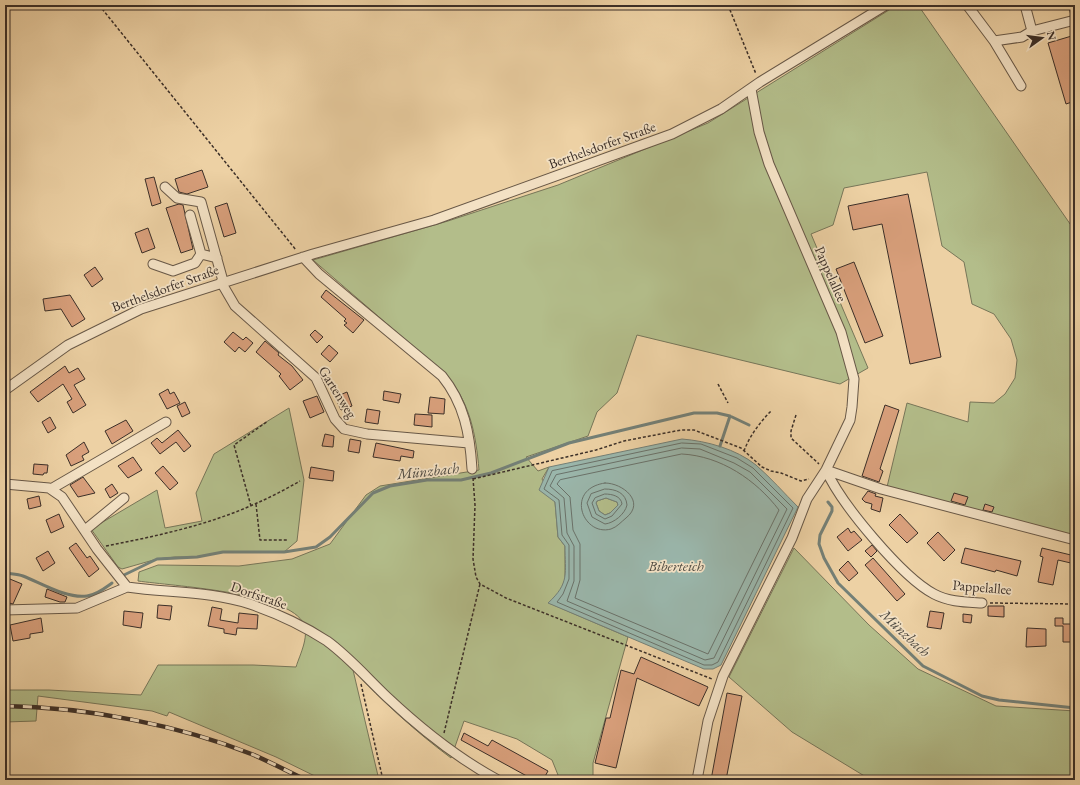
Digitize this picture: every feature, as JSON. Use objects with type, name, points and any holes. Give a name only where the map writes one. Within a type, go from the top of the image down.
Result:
[{"type":"street","name":"Berthelsdorfer Straße","points":[[5,390],[68,345],[141,309],[303,257],[434,220],[665,136],[721,110],[760,82],[886,5]]},
{"type":"street","points":[[967,5],[994,41],[1021,86]]},
{"type":"street","points":[[1026,5],[1032,32]]},
{"type":"street","points":[[1073,5],[1075,11]]},
{"type":"street","points":[[994,41],[1022,37],[1032,32],[1075,20]]},
{"type":"street","name":"Pappelallee","points":[[751,89],[759,132],[769,164],[841,332],[854,379],[850,420],[824,474],[880,545],[920,585],[936,595],[957,601],[982,603]]},
{"type":"street","points":[[165,187],[177,198],[201,202],[217,258],[222,282]]},
{"type":"street","points":[[153,264],[172,271],[195,263],[200,254],[190,215]]},
{"type":"street","points":[[200,254],[217,258]]},
{"type":"street","points":[[303,257],[319,274],[442,376],[453,389],[467,424],[472,469]]},
{"type":"street","name":"Gartenweg","points":[[222,282],[235,306],[316,378],[335,419],[344,430],[367,434],[469,443]]},
{"type":"street","points":[[51,489],[166,422]]},
{"type":"street","points":[[697,780],[708,721],[721,683],[792,538],[807,499],[824,474],[1075,540]]},
{"type":"street","points":[[5,484],[42,486],[51,489],[62,497],[97,550],[124,584],[77,608],[5,610]]},
{"type":"street","points":[[85,530],[124,498]]},
{"type":"street","name":"Dorfstraße","points":[[124,584],[222,597],[249,603],[271,612],[312,633],[326,641],[359,669],[403,712],[442,745],[498,780]]},
{"type":"path","points":[[99,5],[185,114],[303,257]]},
{"type":"path","points":[[728,5],[760,82]]},
{"type":"path","points":[[718,384],[728,403]]},
{"type":"path","points":[[744,451],[747,443],[764,418],[771,411]]},
{"type":"path","points":[[721,683],[506,598],[480,584],[476,577],[473,559],[473,479],[596,450],[624,441],[681,430],[694,430],[704,435],[727,441],[741,448],[762,467],[801,481],[824,474],[792,438],[791,431],[796,415]]},
{"type":"path","points":[[251,506],[234,445],[268,421]]},
{"type":"path","points":[[97,550],[202,524],[256,504],[300,481]]},
{"type":"path","points":[[256,504],[260,540],[288,540]]},
{"type":"path","points":[[442,745],[480,584]]},
{"type":"path","name":"Pappelallee","points":[[982,603],[1075,604]]},
{"type":"path","points":[[359,669],[383,780]]},
{"type":"green space","points":[[897,5],[918,5],[1075,231],[1075,537],[887,487],[907,403],[968,422],[970,402],[994,403],[1005,394],[1015,378],[1017,360],[1011,339],[994,314],[972,304],[964,262],[942,246],[927,172],[844,188],[833,225],[811,234],[868,368],[840,384],[637,335],[617,393],[597,412],[588,436],[526,457],[538,471],[549,467],[542,479],[555,502],[558,537],[565,546],[565,579],[560,592],[549,603],[628,637],[593,763],[593,780],[560,780],[552,760],[517,739],[464,721],[451,758],[400,716],[353,670],[379,780],[323,780],[276,757],[169,712],[167,716],[152,711],[38,696],[36,721],[5,722],[5,690],[49,690],[141,695],[158,665],[253,665],[296,667],[304,644],[305,632],[302,621],[291,611],[273,603],[226,592],[138,581],[139,572],[158,565],[239,566],[292,559],[330,544],[366,495],[380,486],[479,470],[474,431],[466,407],[454,384],[445,374],[313,260],[448,221],[558,185],[708,123]]},
{"type":"green space","points":[[289,408],[304,480],[297,541],[284,552],[223,552],[197,557],[157,559],[122,569],[118,567],[91,529],[157,490],[165,528],[202,521],[196,493],[214,454]]},
{"type":"green space","points":[[606,498],[617,502],[618,505],[610,513],[605,515],[599,511],[596,503],[597,501]]},
{"type":"green space","points":[[794,548],[869,625],[918,669],[996,706],[1075,711],[1075,780],[871,780],[792,732],[729,677]]},
{"type":"water","name":"Biberteich","points":[[682,439],[692,440],[730,450],[748,459],[767,475],[798,507],[721,665],[713,669],[704,669],[548,603],[560,589],[565,577],[565,546],[558,537],[555,502],[539,490],[549,467]],"holes":[[[606,498],[617,502],[618,505],[610,513],[605,515],[599,511],[596,503],[597,501]]]},
{"type":"building","points":[[1075,35],[1075,101],[1066,104],[1048,43]]},
{"type":"building","points":[[202,170],[208,187],[187,194],[179,192],[175,179]]},
{"type":"building","points":[[154,177],[161,203],[152,206],[145,179]]},
{"type":"building","points":[[908,194],[941,357],[910,364],[882,224],[853,230],[848,206]]},
{"type":"building","points":[[227,203],[236,233],[224,237],[215,207]]},
{"type":"building","points":[[179,204],[183,205],[193,249],[181,253],[166,208]]},
{"type":"building","points":[[148,228],[155,248],[142,253],[135,233]]},
{"type":"building","points":[[854,262],[883,336],[865,343],[836,269]]},
{"type":"building","points":[[95,267],[103,279],[92,287],[84,275]]},
{"type":"building","points":[[326,290],[364,320],[353,333],[344,325],[347,323],[344,321],[346,319],[321,297]]},
{"type":"building","points":[[70,295],[85,319],[72,327],[61,309],[45,311],[43,299]]},
{"type":"building","points":[[315,330],[323,337],[317,343],[310,335]]},
{"type":"building","points":[[233,332],[243,340],[246,337],[253,343],[245,352],[239,347],[235,352],[224,342]]},
{"type":"building","points":[[265,341],[279,353],[278,355],[292,366],[303,380],[290,390],[279,376],[281,374],[256,352]]},
{"type":"building","points":[[329,345],[338,353],[330,362],[321,354]]},
{"type":"building","points":[[65,366],[69,373],[78,368],[85,379],[74,385],[86,405],[73,413],[67,402],[72,399],[63,384],[38,402],[30,392]]},
{"type":"building","points":[[168,389],[170,394],[174,392],[180,403],[167,409],[159,394]]},
{"type":"building","points":[[384,391],[401,394],[399,403],[383,400]]},
{"type":"building","points":[[347,392],[352,406],[341,410],[335,397]]},
{"type":"building","points":[[317,396],[324,412],[310,418],[303,401]]},
{"type":"building","points":[[430,397],[445,399],[444,414],[428,413]]},
{"type":"building","points":[[185,402],[190,413],[182,417],[177,406]]},
{"type":"building","points":[[885,405],[899,410],[880,469],[883,471],[879,482],[862,476]]},
{"type":"building","points":[[367,409],[380,411],[378,424],[365,422]]},
{"type":"building","points":[[415,414],[432,415],[432,427],[414,425]]},
{"type":"building","points":[[50,417],[56,428],[48,433],[42,422]]},
{"type":"building","points":[[126,420],[133,431],[112,444],[105,431]]},
{"type":"building","points":[[178,430],[191,446],[184,452],[176,442],[160,454],[151,443],[157,438],[162,443]]},
{"type":"building","points":[[325,434],[334,436],[333,447],[322,446]]},
{"type":"building","points":[[350,439],[361,441],[359,453],[348,451]]},
{"type":"building","points":[[84,442],[89,452],[82,456],[84,460],[71,466],[66,455]]},
{"type":"building","points":[[376,443],[414,451],[413,458],[401,456],[400,461],[373,457]]},
{"type":"building","points":[[133,457],[142,470],[128,478],[118,466]]},
{"type":"building","points":[[34,464],[48,465],[47,473],[44,473],[43,475],[33,474]]},
{"type":"building","points":[[163,466],[178,483],[170,490],[155,473]]},
{"type":"building","points":[[311,467],[334,471],[333,481],[309,478]]},
{"type":"building","points":[[83,477],[95,493],[78,497],[70,485]]},
{"type":"building","points":[[112,484],[118,493],[110,498],[105,489]]},
{"type":"building","points":[[868,491],[876,494],[875,496],[883,498],[880,512],[871,509],[872,504],[865,502],[862,499]]},
{"type":"building","points":[[954,493],[968,497],[965,505],[951,501]]},
{"type":"building","points":[[39,496],[41,506],[29,509],[27,499]]},
{"type":"building","points":[[985,504],[994,507],[992,512],[983,510]]},
{"type":"building","points":[[59,514],[64,527],[51,533],[46,520]]},
{"type":"building","points":[[900,514],[918,533],[907,543],[889,525]]},
{"type":"building","points":[[848,528],[851,533],[854,531],[862,540],[848,551],[837,537]]},
{"type":"building","points":[[938,532],[955,550],[944,561],[927,543]]},
{"type":"building","points":[[76,543],[87,558],[90,556],[99,569],[89,577],[69,548]]},
{"type":"building","points":[[872,545],[877,551],[871,557],[865,551]]},
{"type":"building","points":[[965,548],[1021,561],[1017,576],[961,563]]},
{"type":"building","points":[[1042,548],[1075,556],[1075,564],[1058,560],[1053,585],[1038,582],[1043,557],[1040,556]]},
{"type":"building","points":[[48,551],[55,563],[43,571],[36,558]]},
{"type":"building","points":[[873,558],[905,594],[897,601],[865,565]]},
{"type":"building","points":[[848,561],[858,573],[849,581],[839,570]]},
{"type":"building","points":[[5,577],[22,584],[13,604],[5,602]]},
{"type":"building","points":[[47,589],[67,597],[65,602],[60,602],[45,597]]},
{"type":"building","points":[[158,605],[172,606],[170,620],[157,618]]},
{"type":"building","points":[[988,606],[1004,606],[1004,617],[988,616]]},
{"type":"building","points":[[212,607],[222,609],[220,620],[238,623],[239,613],[258,615],[257,629],[237,628],[236,635],[224,633],[224,629],[208,626]]},
{"type":"building","points":[[124,611],[143,613],[141,628],[123,625]]},
{"type":"building","points":[[930,611],[944,613],[941,629],[927,627]]},
{"type":"building","points":[[963,614],[972,615],[971,623],[963,622]]},
{"type":"building","points":[[41,618],[43,632],[30,634],[30,638],[13,641],[10,625]]},
{"type":"building","points":[[1055,618],[1063,618],[1063,624],[1075,624],[1075,642],[1063,642],[1063,626],[1055,626]]},
{"type":"building","points":[[1027,628],[1046,629],[1046,646],[1026,647]]},
{"type":"building","points":[[641,657],[708,687],[699,706],[637,678],[616,768],[595,763],[606,718],[610,718],[621,670],[634,674]]},
{"type":"building","points":[[727,693],[742,696],[726,780],[711,780]]},
{"type":"building","points":[[464,733],[488,746],[492,740],[548,771],[543,780],[534,780],[461,740]]},
{"type":"waterway","name":"Münzbach","points":[[124,575],[157,559],[197,557],[223,552],[284,552],[316,547],[330,537],[373,493],[390,486],[427,480],[461,480],[491,473],[569,443],[694,413],[717,413],[730,416],[749,425]]},
{"type":"waterway","points":[[720,446],[730,416]]},
{"type":"waterway","name":"Münzbach","points":[[828,502],[832,507],[832,511],[820,535],[819,544],[824,558],[838,583],[923,666],[982,696],[999,700],[1075,708]]},
{"type":"waterway","name":"Münzbach","points":[[5,573],[21,575],[54,590],[79,596],[94,594],[112,583]]},
{"type":"railway","points":[[5,706],[36,707],[100,714],[164,727],[225,744],[254,755],[306,780]]}]
